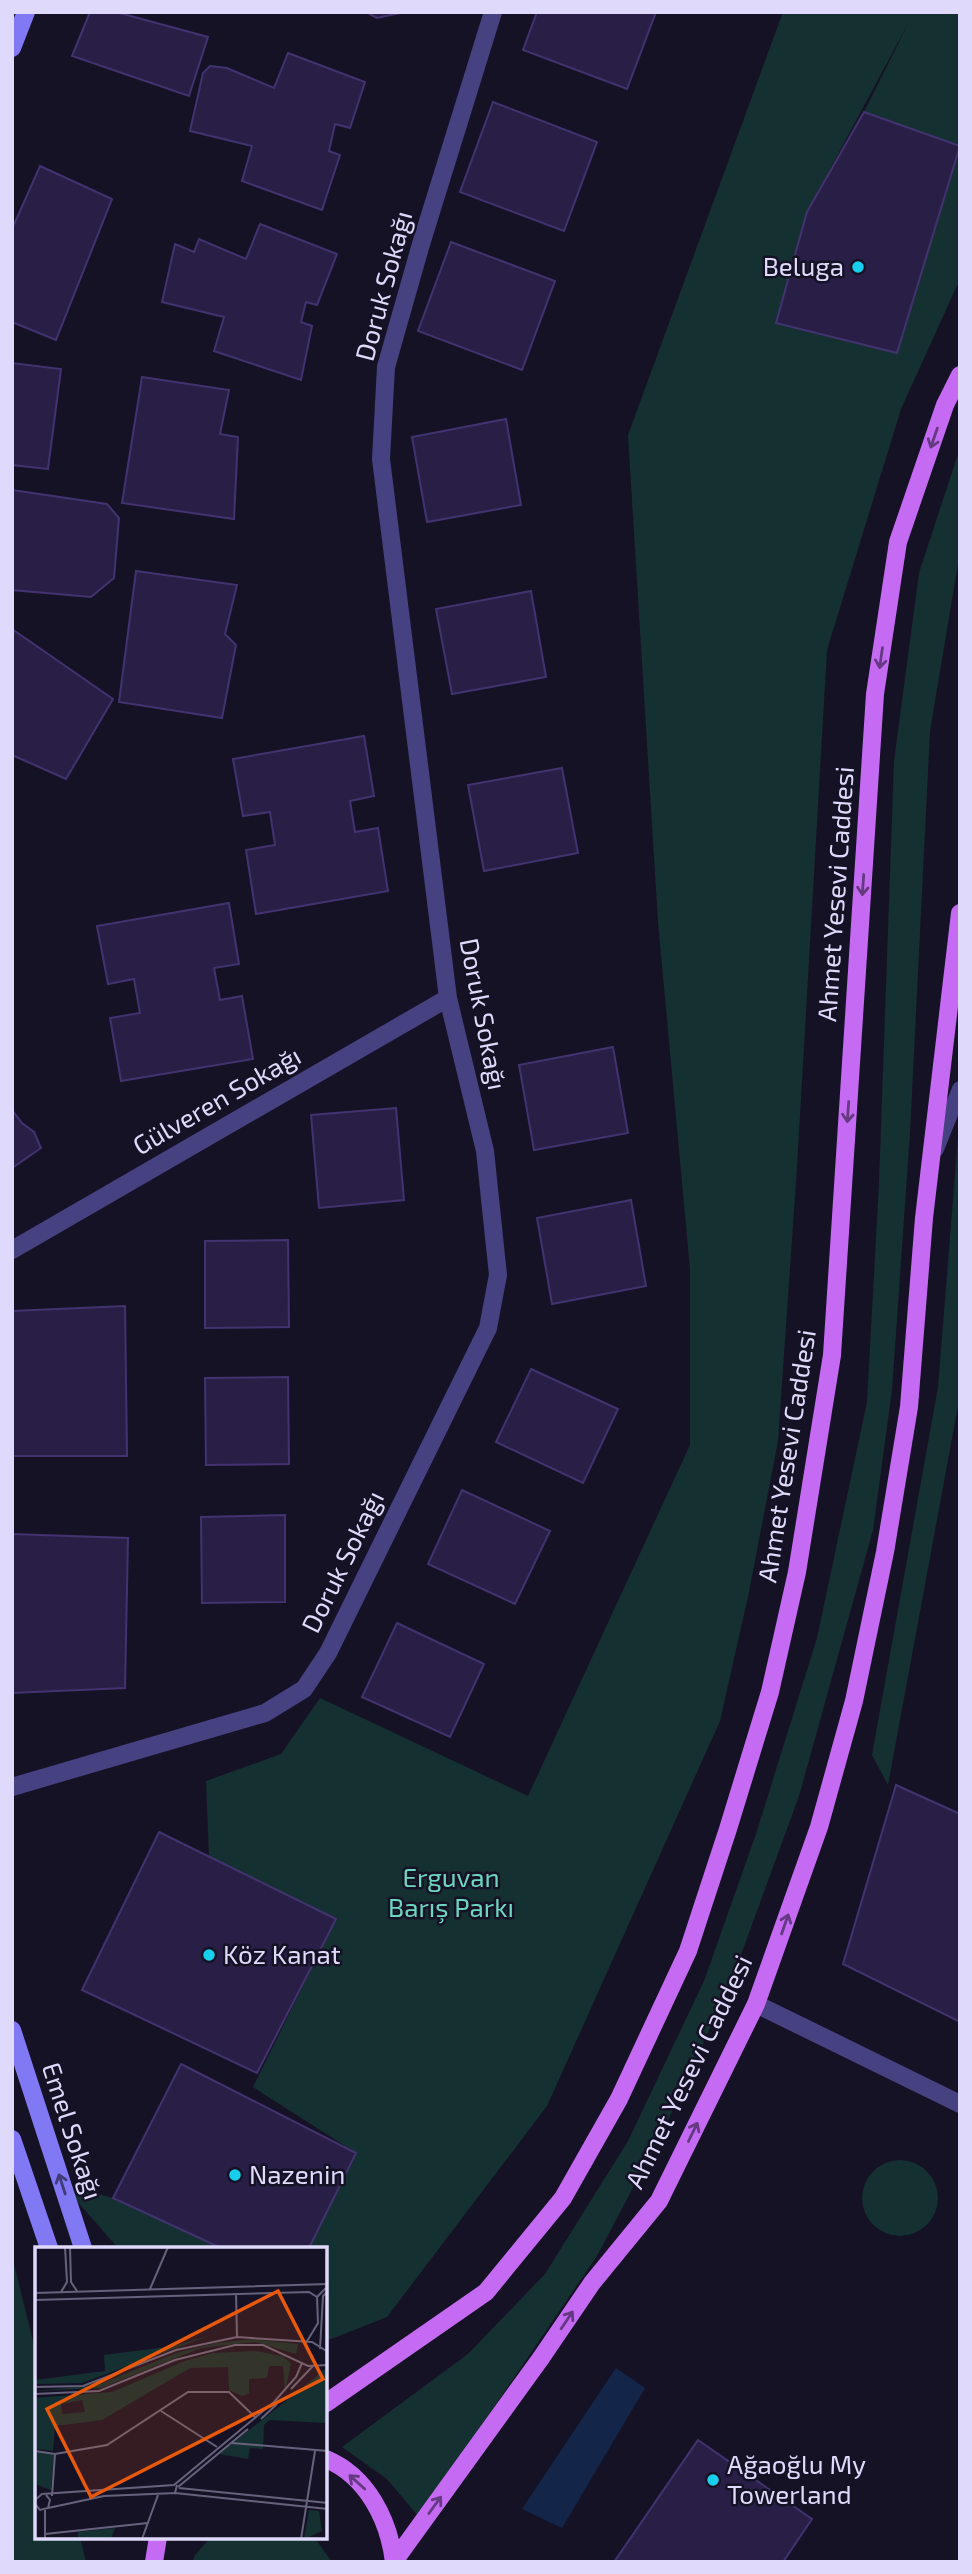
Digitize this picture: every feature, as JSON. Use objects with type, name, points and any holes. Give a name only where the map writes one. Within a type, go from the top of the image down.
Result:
[{"type":"main road","points":[[12,48],[26,12]]},
{"type":"main road","name":"Ahmet Yesevi Caddesi","points":[[327,2402],[486,2292],[563,2198],[619,2099],[688,1951],[728,1829],[770,1692],[797,1573],[832,1355],[876,695],[898,542],[945,405],[960,375]]},
{"type":"main road","name":"Ahmet Yesevi Caddesi","points":[[394,2561],[592,2283],[659,2202],[756,2004],[819,1827],[854,1701],[885,1552],[909,1407],[931,1161],[960,913]]},
{"type":"main road","name":"Emel Sokağı","points":[[12,2030],[82,2247]]},
{"type":"main road","points":[[12,2139],[48,2247]]},
{"type":"main road","points":[[327,2459],[337,2464],[366,2489],[386,2522],[394,2561]]},
{"type":"main road","points":[[148,2539],[153,2559]]},
{"type":"main road","points":[[153,2559],[158,2539]]},
{"type":"street","name":"Doruk Sokağı","points":[[12,1787],[265,1713],[304,1689],[328,1653],[488,1328],[498,1275],[485,1151],[448,998],[382,459],[386,368],[421,244],[493,12]]},
{"type":"street","name":"Gülveren Sokağı","points":[[12,1250],[448,998]]},
{"type":"street","points":[[756,2004],[960,2104]]},
{"type":"lane","points":[[931,1161],[960,1089]]},
{"type":"green space","name":"Erguvan Barış Parkı","points":[[783,12],[960,12],[960,146],[864,112],[910,20],[807,212],[777,323],[897,353],[960,149],[960,279],[901,409],[827,650],[778,1441],[749,1592],[720,1721],[547,2106],[387,2317],[327,2341],[327,2247],[309,2247],[356,2153],[253,2087],[336,1919],[209,1857],[206,1781],[281,1754],[320,1698],[528,1796],[690,1445],[690,1269],[658,922],[628,435]]},
{"type":"green space","points":[[960,448],[960,552],[930,731],[910,1133],[892,1390],[873,1530],[799,1796],[731,1982],[665,2127],[597,2256],[419,2517],[387,2479],[342,2447],[468,2354],[545,2274],[628,2141],[704,1981],[756,1834],[817,1638],[867,1402],[879,1183],[894,761],[919,573]]},
{"type":"green space","points":[[960,1112],[960,1395],[888,1785],[872,1755],[938,1387]]},
{"type":"green space","points":[[900,2160],[915,2163],[927,2171],[935,2183],[938,2198],[935,2213],[927,2225],[915,2233],[900,2236],[885,2233],[873,2225],[865,2213],[862,2198],[865,2183],[873,2171],[885,2163]]},
{"type":"green space","points":[[62,2184],[113,2198],[219,2247],[117,2247]]},
{"type":"green space","points":[[12,2256],[35,2349],[35,2539],[80,2539],[86,2562],[12,2562]]},
{"type":"green space","points":[[209,2539],[315,2539],[332,2562],[192,2562]]},
{"type":"water","points":[[616,2368],[645,2388],[562,2528],[522,2509]]},
{"type":"building","points":[[90,12],[116,12],[208,37],[189,96],[72,56]]},
{"type":"building","points":[[366,12],[405,12],[377,18]]},
{"type":"building","points":[[537,12],[656,12],[627,89],[523,50]]},
{"type":"building","points":[[288,53],[365,82],[350,128],[335,124],[329,151],[340,155],[322,210],[242,181],[252,146],[190,131],[203,73],[210,66],[227,68],[274,88]]},
{"type":"building","points":[[493,102],[597,142],[564,231],[460,192]]},
{"type":"building","name":"Beluga","points":[[864,112],[960,146],[897,353],[776,323],[807,212]]},
{"type":"building","points":[[40,166],[112,199],[56,340],[12,322],[12,229]]},
{"type":"building","points":[[260,224],[337,254],[317,305],[306,302],[301,322],[312,326],[301,380],[214,351],[224,317],[162,302],[175,244],[194,252],[199,239],[246,259]]},
{"type":"building","points":[[451,242],[555,281],[522,370],[418,331]]},
{"type":"building","points":[[12,363],[61,369],[48,469],[12,465]]},
{"type":"building","points":[[142,377],[229,390],[220,434],[238,437],[234,519],[122,503]]},
{"type":"building","points":[[506,419],[521,505],[427,522],[412,437]]},
{"type":"building","points":[[12,490],[107,504],[119,518],[114,578],[91,597],[12,590]]},
{"type":"building","points":[[136,571],[237,585],[225,634],[236,645],[222,718],[119,702]]},
{"type":"building","points":[[531,591],[546,677],[452,694],[436,609]]},
{"type":"building","points":[[12,629],[113,699],[66,779],[12,755]]},
{"type":"building","points":[[364,736],[374,796],[350,801],[355,832],[378,828],[388,891],[256,914],[246,850],[275,845],[270,812],[243,816],[233,759]]},
{"type":"building","points":[[562,768],[578,853],[484,871],[468,785]]},
{"type":"building","points":[[229,903],[239,964],[214,968],[220,1000],[242,996],[253,1059],[121,1081],[110,1018],[140,1013],[134,979],[108,984],[97,926]]},
{"type":"building","points":[[613,1047],[628,1133],[534,1150],[519,1065]]},
{"type":"building","points":[[396,1108],[404,1200],[319,1208],[311,1115]]},
{"type":"building","points":[[12,1110],[22,1123],[34,1132],[41,1148],[12,1168]]},
{"type":"building","points":[[631,1200],[646,1286],[552,1304],[537,1218]]},
{"type":"building","points":[[288,1240],[289,1327],[205,1328],[205,1241]]},
{"type":"building","points":[[125,1306],[127,1456],[12,1456],[12,1311]]},
{"type":"building","points":[[531,1369],[618,1409],[583,1483],[496,1442]]},
{"type":"building","points":[[288,1377],[289,1464],[206,1465],[205,1378]]},
{"type":"building","points":[[462,1490],[550,1531],[515,1604],[428,1564]]},
{"type":"building","points":[[285,1515],[285,1602],[202,1603],[201,1517]]},
{"type":"building","points":[[12,1534],[128,1538],[125,1688],[12,1693]]},
{"type":"building","points":[[397,1623],[484,1664],[450,1737],[362,1697]]},
{"type":"building","points":[[896,1785],[960,1814],[960,2022],[843,1964]]},
{"type":"building","name":"Köz Kanat","points":[[159,1832],[336,1919],[257,2073],[82,1990]]},
{"type":"building","name":"Nazenin","points":[[181,2064],[356,2153],[309,2247],[219,2247],[113,2198]]},
{"type":"building","name":"Ağaoğlu My Towerland","points":[[698,2440],[812,2519],[783,2562],[614,2562]]},
{"type":"place","name":"Beluga","points":[[858,267]]},
{"type":"place","name":"Köz Kanat","points":[[209,1955]]},
{"type":"place","name":"Nazenin","points":[[235,2175]]},
{"type":"place","name":"Ağaoğlu My Towerland","points":[[713,2480]]}]
